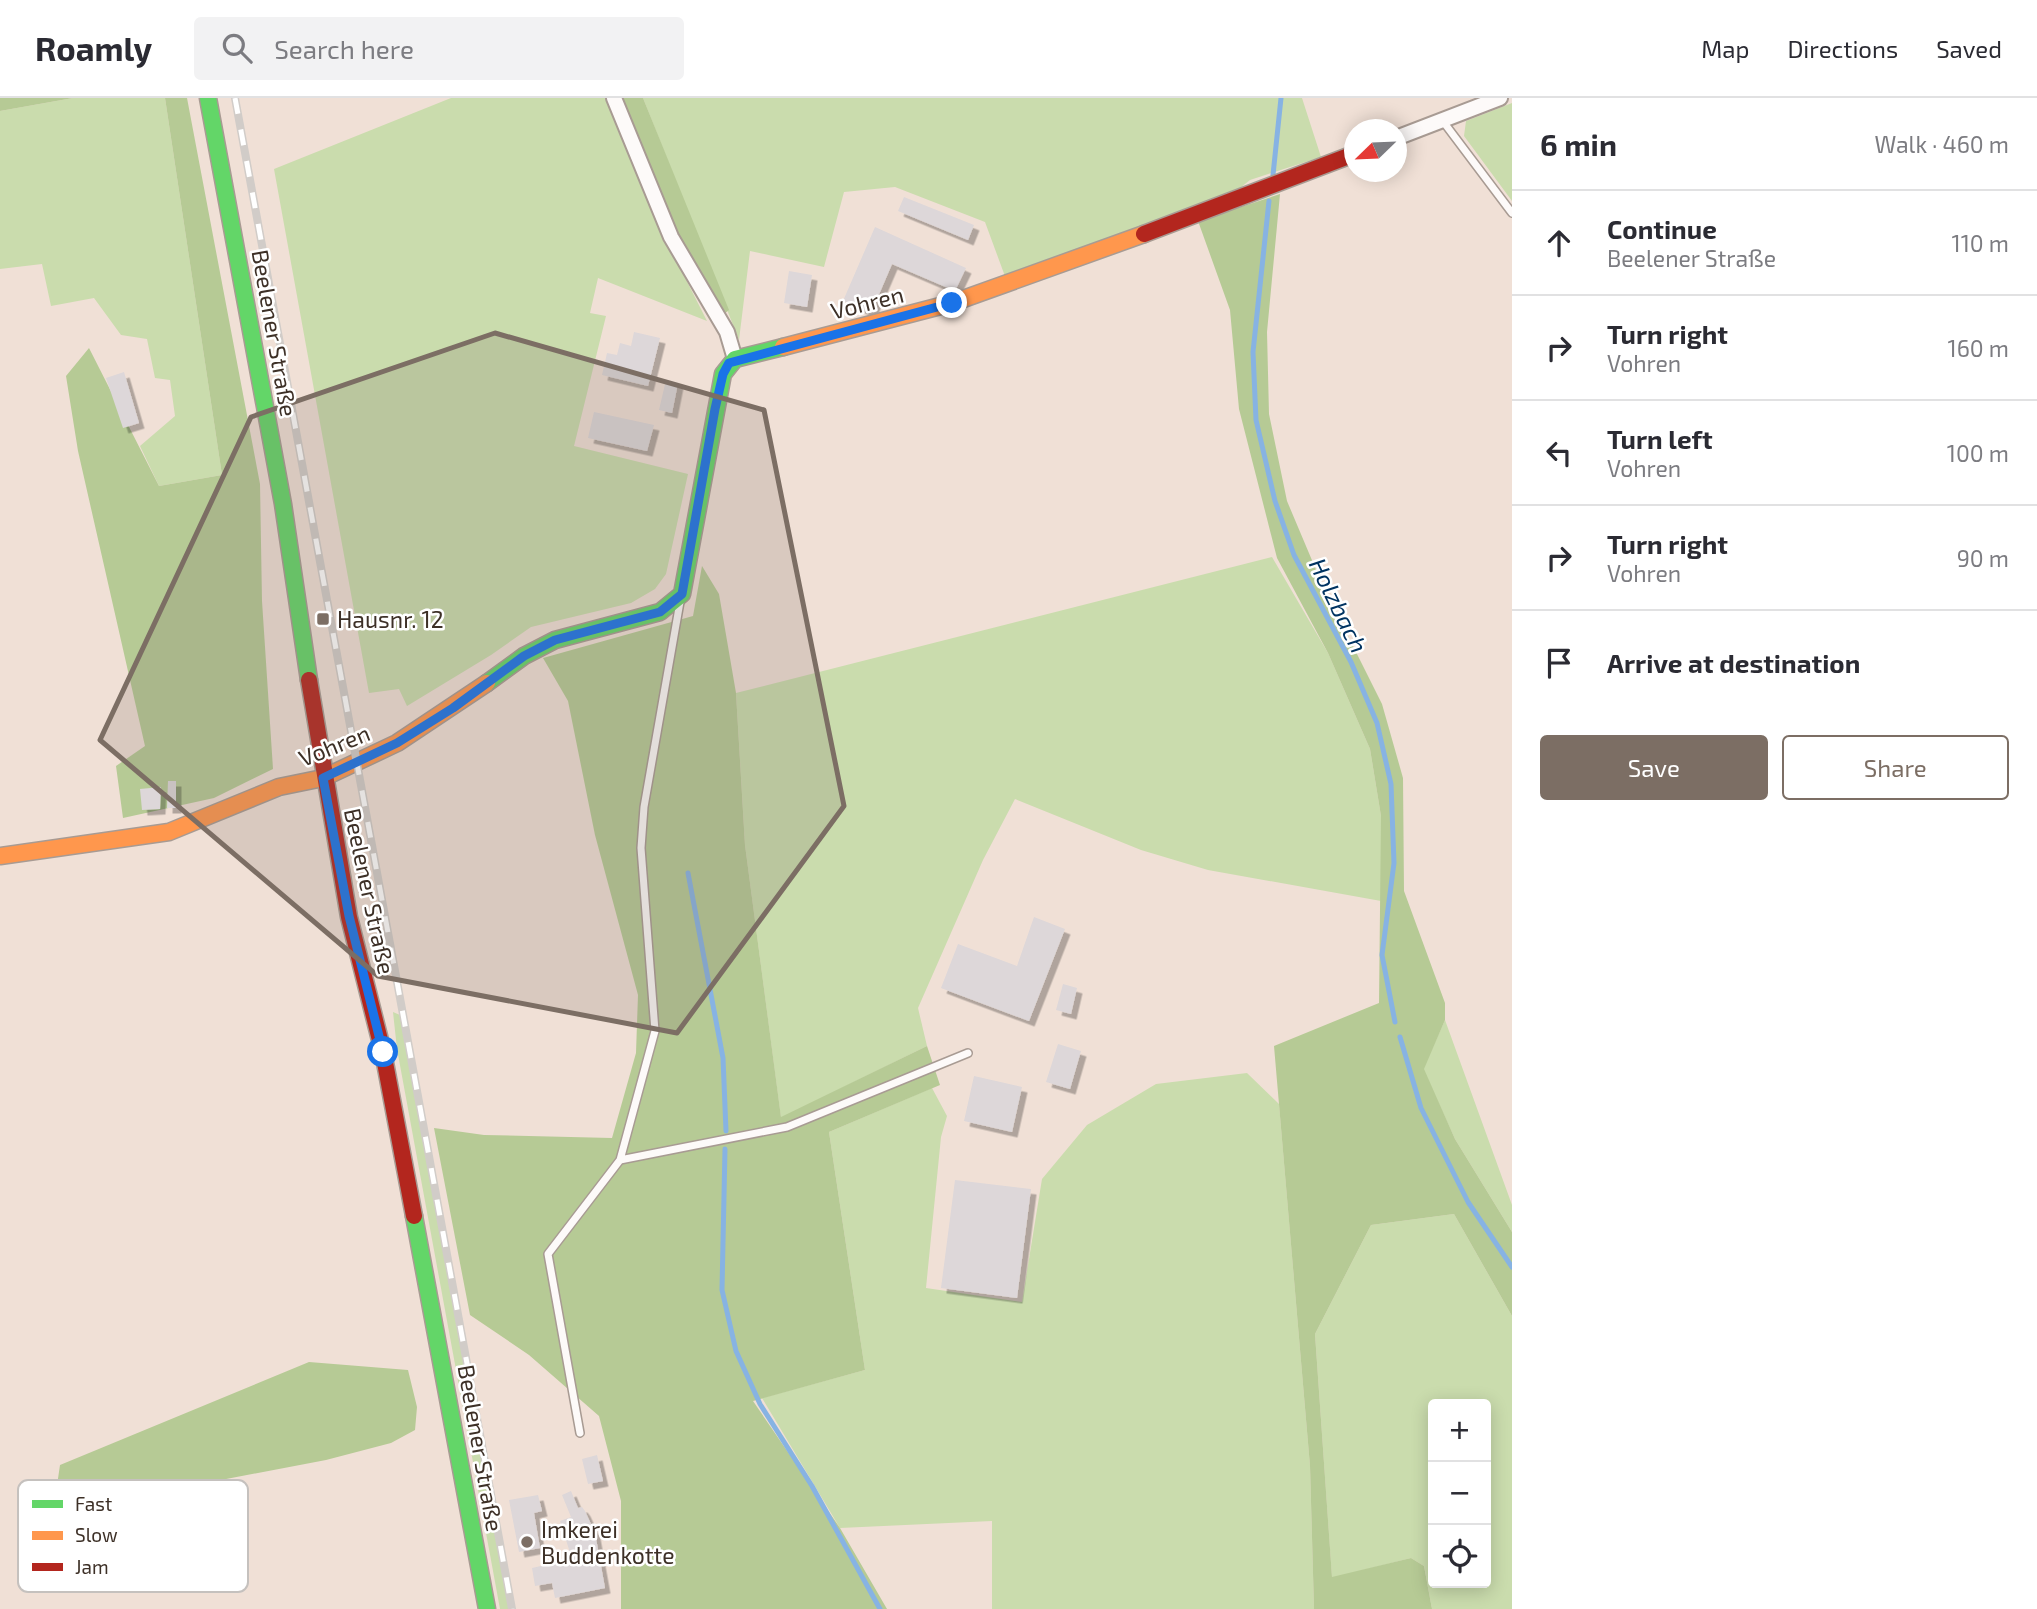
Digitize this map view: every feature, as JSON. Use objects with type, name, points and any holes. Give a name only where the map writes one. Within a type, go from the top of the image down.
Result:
[{"type":"street","name":"Beelener Straße","points":[[208,98],[283,504],[323,778],[349,916],[383,1052],[487,1609]]},
{"type":"street","points":[[614,98],[671,237],[727,332],[735,359],[723,374],[682,594]]},
{"type":"street","points":[[1407,134],[1500,98]]},
{"type":"street","name":"Vohren","points":[[735,359],[892,320],[999,288],[1344,157]]},
{"type":"street","name":"Vohren","points":[[0,856],[169,832],[279,787],[323,778],[397,743],[453,708],[524,656],[555,640],[660,612],[682,594]]},
{"type":"lane","points":[[1442,120],[1512,213]]},
{"type":"lane","points":[[580,1433],[548,1254],[620,1160],[655,1031],[641,848],[644,807],[682,594]]},
{"type":"lane","points":[[660,612],[669,618],[675,631]]},
{"type":"lane","points":[[620,1160],[787,1128],[968,1053]]},
{"type":"highlighted area","points":[[495,333],[764,410],[844,806],[677,1033],[378,976],[100,740],[251,417]]},
{"type":"green space","points":[[0,98],[73,98],[0,111]]},
{"type":"green space","points":[[73,98],[165,98],[222,475],[159,486],[140,446],[175,416],[170,380],[155,378],[147,339],[121,335],[94,298],[51,306],[42,264],[0,269],[0,111]]},
{"type":"green space","points":[[165,98],[187,98],[260,484],[262,601],[273,769],[214,798],[123,818],[116,766],[145,746],[78,451],[66,376],[89,348],[159,486],[222,475]]},
{"type":"green space","points":[[451,98],[605,98],[665,238],[707,321],[598,278],[590,313],[606,316],[574,446],[688,474],[666,574],[655,589],[631,603],[531,627],[491,655],[407,706],[399,689],[369,693],[274,169]]},
{"type":"green space","points":[[621,98],[643,98],[729,310],[723,315],[678,238]]},
{"type":"green space","points":[[643,98],[1302,98],[1321,157],[1250,180],[1235,192],[1006,279],[985,222],[895,187],[844,192],[824,267],[750,251],[739,340]]},
{"type":"green space","points":[[1512,103],[1512,201],[1464,136],[1466,121]]},
{"type":"green space","points":[[1280,194],[1267,332],[1269,414],[1287,501],[1322,584],[1382,704],[1403,778],[1404,891],[1445,1003],[1445,1020],[1424,1069],[1455,1139],[1512,1232],[1512,1316],[1454,1214],[1371,1225],[1315,1334],[1332,1577],[1411,1558],[1424,1566],[1432,1609],[1314,1609],[1310,1466],[1274,1046],[1379,1003],[1381,816],[1370,749],[1328,653],[1277,558],[1239,409],[1230,310],[1198,221]]},
{"type":"green space","points":[[1272,557],[1328,653],[1370,749],[1381,816],[1381,901],[1208,870],[1141,850],[1015,799],[983,860],[918,1008],[927,1046],[781,1118],[745,845],[736,693]]},
{"type":"green space","points":[[702,566],[719,594],[736,693],[745,845],[781,1117],[927,1046],[940,1085],[829,1132],[865,1370],[753,1401],[840,1528],[887,1609],[621,1609],[621,1501],[599,1416],[529,1355],[470,1315],[434,1128],[484,1135],[612,1138],[636,1053],[638,995],[595,835],[568,701],[543,658],[693,616]]},
{"type":"green space","points":[[393,1012],[400,1015],[509,1609],[500,1609],[397,1049]]},
{"type":"green space","points":[[1445,1020],[1512,1205],[1512,1232],[1455,1139],[1423,1069]]},
{"type":"green space","points":[[1247,1073],[1279,1104],[1310,1466],[1314,1609],[992,1609],[992,1521],[840,1528],[762,1398],[865,1370],[829,1132],[932,1088],[947,1116],[941,1137],[926,1288],[1022,1302],[1042,1179],[1087,1125],[1156,1084]]},
{"type":"green space","points":[[1454,1214],[1512,1316],[1512,1609],[1432,1609],[1428,1588],[1491,1588],[1491,1399],[1428,1399],[1428,1588],[1424,1566],[1411,1558],[1332,1578],[1315,1334],[1371,1225]]},
{"type":"green space","points":[[309,1362],[408,1370],[417,1407],[415,1430],[391,1443],[326,1460],[221,1480],[58,1480],[60,1465]]},
{"type":"building","points":[[904,197],[974,225],[968,240],[898,211]]},
{"type":"building","points":[[875,227],[966,268],[955,291],[892,264],[871,313],[843,301]]},
{"type":"building","points":[[789,271],[812,275],[807,307],[784,303]]},
{"type":"building","points":[[634,332],[660,338],[648,386],[602,375],[607,353],[617,355],[620,343],[631,346]]},
{"type":"building","points":[[124,372],[139,423],[123,428],[106,378]]},
{"type":"building","points":[[666,380],[678,383],[672,413],[659,410]]},
{"type":"building","points":[[594,412],[654,425],[647,451],[588,438]]},
{"type":"building","points":[[168,781],[176,781],[176,808],[167,808]]},
{"type":"building","points":[[161,787],[160,809],[142,810],[140,789]]},
{"type":"building","points":[[1034,917],[1065,929],[1029,1021],[941,988],[958,944],[1017,966]]},
{"type":"building","points":[[1063,984],[1077,988],[1071,1014],[1056,1010]]},
{"type":"building","points":[[1058,1044],[1081,1051],[1070,1089],[1046,1082]]},
{"type":"building","points":[[974,1076],[1022,1087],[1012,1132],[964,1121]]},
{"type":"building","points":[[955,1180],[1031,1189],[1017,1298],[941,1288]]},
{"type":"building","points":[[597,1455],[603,1481],[588,1484],[582,1459]]},
{"type":"building","points":[[571,1491],[578,1508],[582,1507],[585,1511],[595,1533],[605,1588],[555,1598],[552,1583],[535,1586],[532,1568],[572,1559],[560,1521],[571,1517],[562,1495]]},
{"type":"building","points":[[538,1495],[542,1511],[534,1513],[540,1548],[519,1552],[509,1500]]},
{"type":"waterway","name":"Holzbach","points":[[1273,175],[1281,98]]},
{"type":"waterway","name":"Holzbach","points":[[1269,201],[1253,352],[1256,420],[1275,501],[1294,555],[1351,662],[1377,723],[1391,784],[1394,863],[1382,955],[1395,1022]]},
{"type":"waterway","points":[[688,873],[723,1058],[726,1131]]},
{"type":"waterway","name":"Holzbach","points":[[1400,1037],[1421,1108],[1468,1202],[1512,1267]]},
{"type":"waterway","points":[[725,1149],[722,1290],[736,1351],[760,1404],[812,1486],[880,1609]]},
{"type":"railway","points":[[235,98],[512,1609]]},
{"type":"traffic: fast","points":[[208,98],[283,504],[309,680]]},
{"type":"traffic: fast","points":[[487,683],[524,656],[555,640],[660,612],[682,594],[723,374],[735,359],[783,347]]},
{"type":"traffic: fast","points":[[414,1216],[487,1609]]},
{"type":"traffic: slow","points":[[783,347],[952,303],[1144,234]]},
{"type":"traffic: slow","points":[[0,856],[169,832],[279,787],[323,778],[397,743],[487,683]]},
{"type":"traffic: jam","points":[[1144,234],[1344,158]]},
{"type":"traffic: jam","points":[[309,680],[349,917],[383,1052],[414,1216]]},
{"type":"place","name":"Hausnr. 12","points":[[323,619]]},
{"type":"place","name":"Imkerei Buddenkotte","points":[[527,1542]]},
{"type":"route","points":[[383,1052],[349,916],[323,778],[397,743],[453,708],[524,656],[555,640],[660,612],[682,594],[715,409],[723,374],[729,363],[735,359],[952,303]]}]
